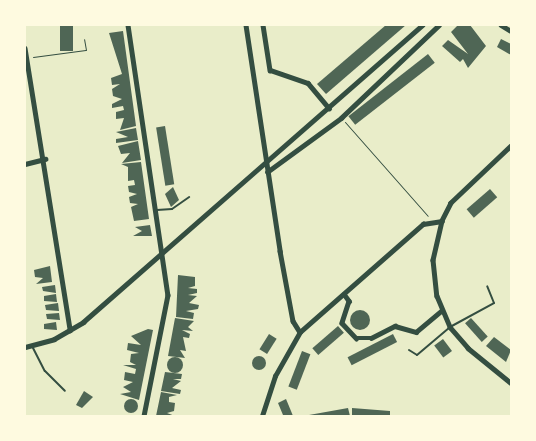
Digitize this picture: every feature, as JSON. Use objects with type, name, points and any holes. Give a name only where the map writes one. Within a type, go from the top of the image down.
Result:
[{"type":"street","points":[[128,25],[168,294],[144,416]]},
{"type":"street","points":[[246,25],[266,164],[293,321],[300,332]]},
{"type":"street","points":[[263,25],[270,70],[308,83],[329,108]]},
{"type":"street","points":[[25,347],[32,346],[70,330],[162,256],[422,25]]},
{"type":"street","points":[[268,172],[341,118],[439,25]]},
{"type":"street","points":[[500,25],[511,31]]},
{"type":"street","points":[[25,48],[30,58],[70,330]]},
{"type":"street","points":[[511,146],[462,189],[442,221],[433,260],[441,311],[450,327],[468,348],[511,383]]},
{"type":"street","points":[[25,164],[45,160]]},
{"type":"street","points":[[262,416],[275,376],[300,332],[431,220],[442,221]]},
{"type":"street","points":[[344,294],[349,302],[342,323],[356,338],[371,338],[396,326],[416,332],[441,311]]},
{"type":"lane","points":[[155,210],[172,209],[190,196]]},
{"type":"lane","points":[[409,350],[417,355],[450,327],[494,303],[487,286]]},
{"type":"lane","points":[[32,346],[45,371],[65,392]]},
{"type":"path","points":[[30,58],[86,50],[84,39]]},
{"type":"path","points":[[341,118],[431,220]]},
{"type":"building","points":[[60,25],[73,25],[73,51],[60,51]]},
{"type":"building","points":[[386,25],[406,25],[326,94],[317,84]]},
{"type":"building","points":[[458,25],[470,25],[486,46],[468,68],[463,59],[460,62],[442,46],[448,40],[468,54],[451,32]]},
{"type":"building","points":[[123,31],[136,126],[120,130],[124,118],[116,119],[116,112],[124,110],[123,106],[112,108],[112,104],[122,99],[113,96],[112,89],[120,84],[112,85],[111,78],[122,74],[109,33]]},
{"type":"building","points":[[501,39],[511,44],[511,55],[497,47]]},
{"type":"building","points":[[428,54],[435,63],[355,125],[348,116]]},
{"type":"building","points":[[165,126],[174,184],[165,186],[156,127]]},
{"type":"building","points":[[136,128],[138,140],[116,143],[116,139],[128,137],[116,132]]},
{"type":"building","points":[[138,141],[141,160],[122,163],[130,153],[121,154],[118,146]]},
{"type":"building","points":[[141,162],[149,219],[134,221],[131,207],[138,204],[130,203],[129,197],[137,194],[129,192],[128,186],[135,185],[134,180],[128,181],[128,167],[121,164]]},
{"type":"building","points":[[173,187],[179,200],[171,207],[165,194]]},
{"type":"building","points":[[490,189],[497,197],[474,218],[467,209]]},
{"type":"building","points":[[150,225],[152,236],[133,236],[142,231],[135,227]]},
{"type":"building","points":[[50,266],[52,282],[36,284],[43,278],[35,277],[34,270]]},
{"type":"building","points":[[178,275],[195,277],[195,286],[188,288],[197,289],[197,293],[188,295],[197,296],[189,303],[199,305],[198,309],[186,311],[194,313],[193,319],[176,317]]},
{"type":"building","points":[[55,285],[56,293],[43,291],[42,287]]},
{"type":"building","points":[[56,294],[57,302],[44,301],[44,296]]},
{"type":"building","points":[[58,303],[59,311],[46,310],[45,305]]},
{"type":"building","points":[[360,310],[367,313],[370,320],[367,327],[360,330],[353,327],[350,320],[353,313]]},
{"type":"building","points":[[59,313],[60,320],[47,319],[46,314]]},
{"type":"building","points":[[175,318],[194,321],[188,327],[193,331],[182,330],[190,334],[189,338],[183,337],[186,351],[180,350],[185,358],[168,356]]},
{"type":"building","points":[[471,318],[488,337],[482,342],[465,323]]},
{"type":"building","points":[[56,322],[57,330],[44,329],[44,324]]},
{"type":"building","points":[[338,326],[344,333],[318,355],[312,348]]},
{"type":"building","points":[[148,329],[153,330],[139,400],[120,394],[131,392],[123,387],[133,382],[124,380],[125,372],[135,374],[136,369],[123,365],[136,365],[130,362],[131,354],[139,353],[127,350],[128,343],[141,345],[131,336]]},
{"type":"building","points":[[269,334],[277,339],[267,354],[259,349]]},
{"type":"building","points":[[393,334],[397,342],[352,365],[348,357]]},
{"type":"building","points":[[494,337],[511,350],[506,362],[486,346]]},
{"type":"building","points":[[443,339],[452,351],[443,358],[434,346]]},
{"type":"building","points":[[302,351],[310,354],[297,390],[288,386]]},
{"type":"building","points":[[256,356],[262,356],[266,363],[262,370],[256,370],[252,366],[252,360]]},
{"type":"building","points":[[175,357],[183,365],[175,373],[167,365]]},
{"type":"building","points":[[165,372],[182,374],[181,379],[173,379],[181,381],[172,388],[181,390],[180,394],[161,391]]},
{"type":"building","points":[[84,391],[93,397],[82,408],[76,405]]},
{"type":"building","points":[[161,392],[177,395],[169,397],[169,402],[175,403],[174,411],[167,413],[175,416],[156,416]]},
{"type":"building","points":[[131,399],[136,401],[138,406],[136,411],[131,413],[126,411],[124,406],[126,401]]},
{"type":"building","points":[[286,399],[293,416],[283,415],[278,403]]},
{"type":"building","points":[[348,408],[350,416],[309,415]]},
{"type":"building","points":[[352,408],[390,411],[390,416],[352,416]]}]
